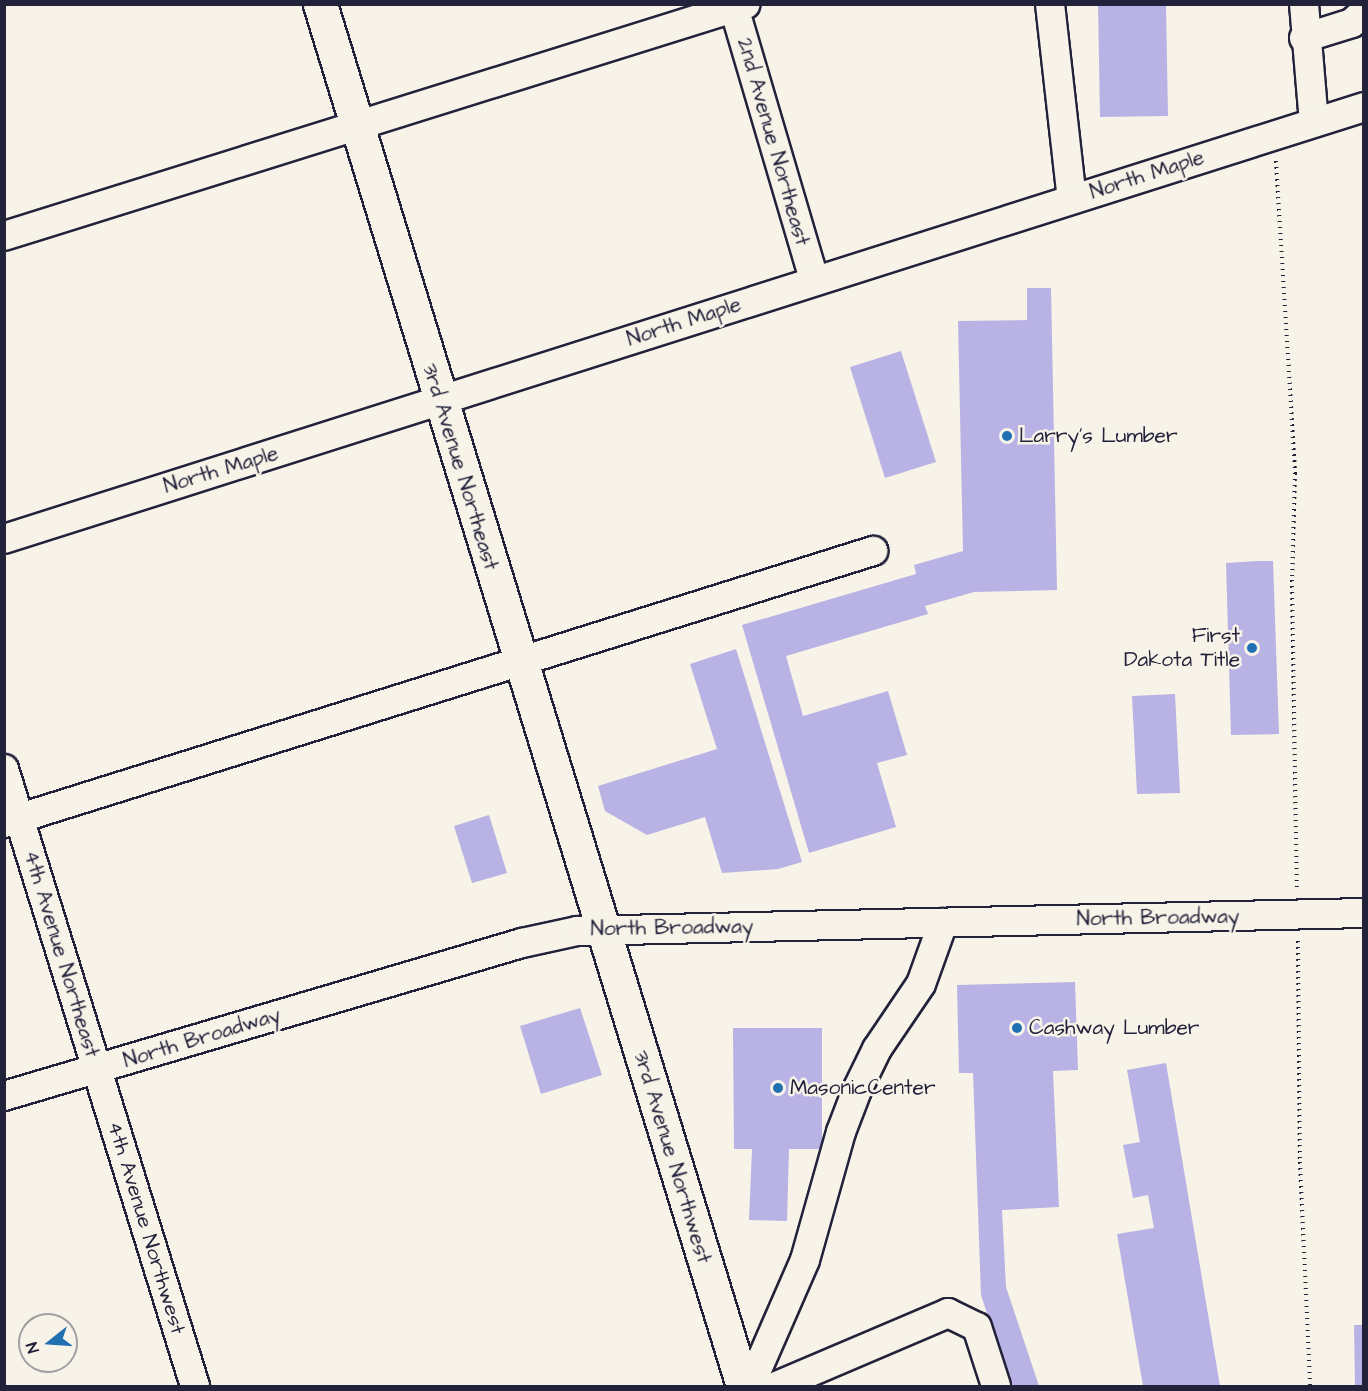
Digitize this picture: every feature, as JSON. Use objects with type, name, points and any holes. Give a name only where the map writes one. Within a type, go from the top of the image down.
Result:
[{"type":"main road","name":"3rd Avenue Northeast","points":[[320,4],[440,402],[603,928]]},
{"type":"main road","name":"3rd Avenue Northwest","points":[[603,928],[742,1386]]},
{"type":"street","points":[[1050,4],[1072,199]]},
{"type":"street","points":[[1304,4],[1304,38],[1314,122]]},
{"type":"street","points":[[4,236],[357,128],[738,6]]},
{"type":"street","name":"2nd Avenue Northeast","points":[[738,6],[814,280]]},
{"type":"street","points":[[1304,38],[1352,23],[1364,12]]},
{"type":"street","name":"North Maple","points":[[4,538],[440,402],[814,280],[1364,107]]},
{"type":"street","points":[[12,821],[873,551]]},
{"type":"street","name":"4th Avenue Northeast","points":[[4,769],[12,821],[96,1069]]},
{"type":"street","name":"North Broadway","points":[[4,1096],[522,943],[603,928],[1364,913]]},
{"type":"street","points":[[750,1386],[805,1260],[840,1132],[857,1090],[878,1049],[921,984],[943,922]]},
{"type":"street","name":"4th Avenue Northwest","points":[[96,1069],[195,1386]]},
{"type":"street","points":[[777,1386],[948,1313],[976,1327],[996,1386]]},
{"type":"path","points":[[1273,135],[1281,209],[1296,473],[1292,580],[1300,1162],[1310,1386]]},
{"type":"building","points":[[1098,4],[1166,4],[1168,116],[1100,117]]},
{"type":"building","points":[[1027,288],[1051,288],[1057,590],[974,592],[925,606],[928,614],[786,656],[803,716],[888,691],[907,755],[877,763],[896,827],[809,853],[742,625],[916,574],[914,565],[963,551],[958,321],[1027,320]]},
{"type":"building","points":[[901,351],[936,462],[885,478],[850,367]]},
{"type":"building","name":"First Dakota Title","points":[[1273,561],[1279,734],[1231,735],[1226,563]]},
{"type":"building","points":[[736,649],[802,862],[778,869],[722,873],[705,817],[647,835],[605,811],[598,786],[717,749],[690,664]]},
{"type":"building","points":[[1175,694],[1180,793],[1137,794],[1132,696]]},
{"type":"building","points":[[489,815],[507,873],[472,883],[454,826]]},
{"type":"building","points":[[1075,982],[1078,1070],[1053,1071],[1059,1207],[1002,1210],[1006,1287],[1039,1386],[1011,1386],[981,1295],[973,1073],[959,1073],[957,985]]},
{"type":"building","points":[[580,1008],[602,1075],[541,1094],[520,1026]]},
{"type":"building","name":"MasonicCenter","points":[[733,1028],[822,1028],[822,1149],[789,1149],[787,1221],[749,1220],[752,1149],[734,1149]]},
{"type":"building","points":[[1166,1063],[1220,1386],[1143,1386],[1117,1234],[1154,1228],[1148,1195],[1133,1198],[1123,1145],[1140,1142],[1127,1070]]},
{"type":"building","points":[[1354,1325],[1364,1325],[1364,1386],[1355,1386]]},
{"type":"place","name":"Larry's Lumber","points":[[1007,436]]},
{"type":"place","name":"First Dakota Title","points":[[1252,648]]},
{"type":"place","name":"Cashway Lumber","points":[[1017,1028]]},
{"type":"place","name":"MasonicCenter","points":[[778,1088]]}]
